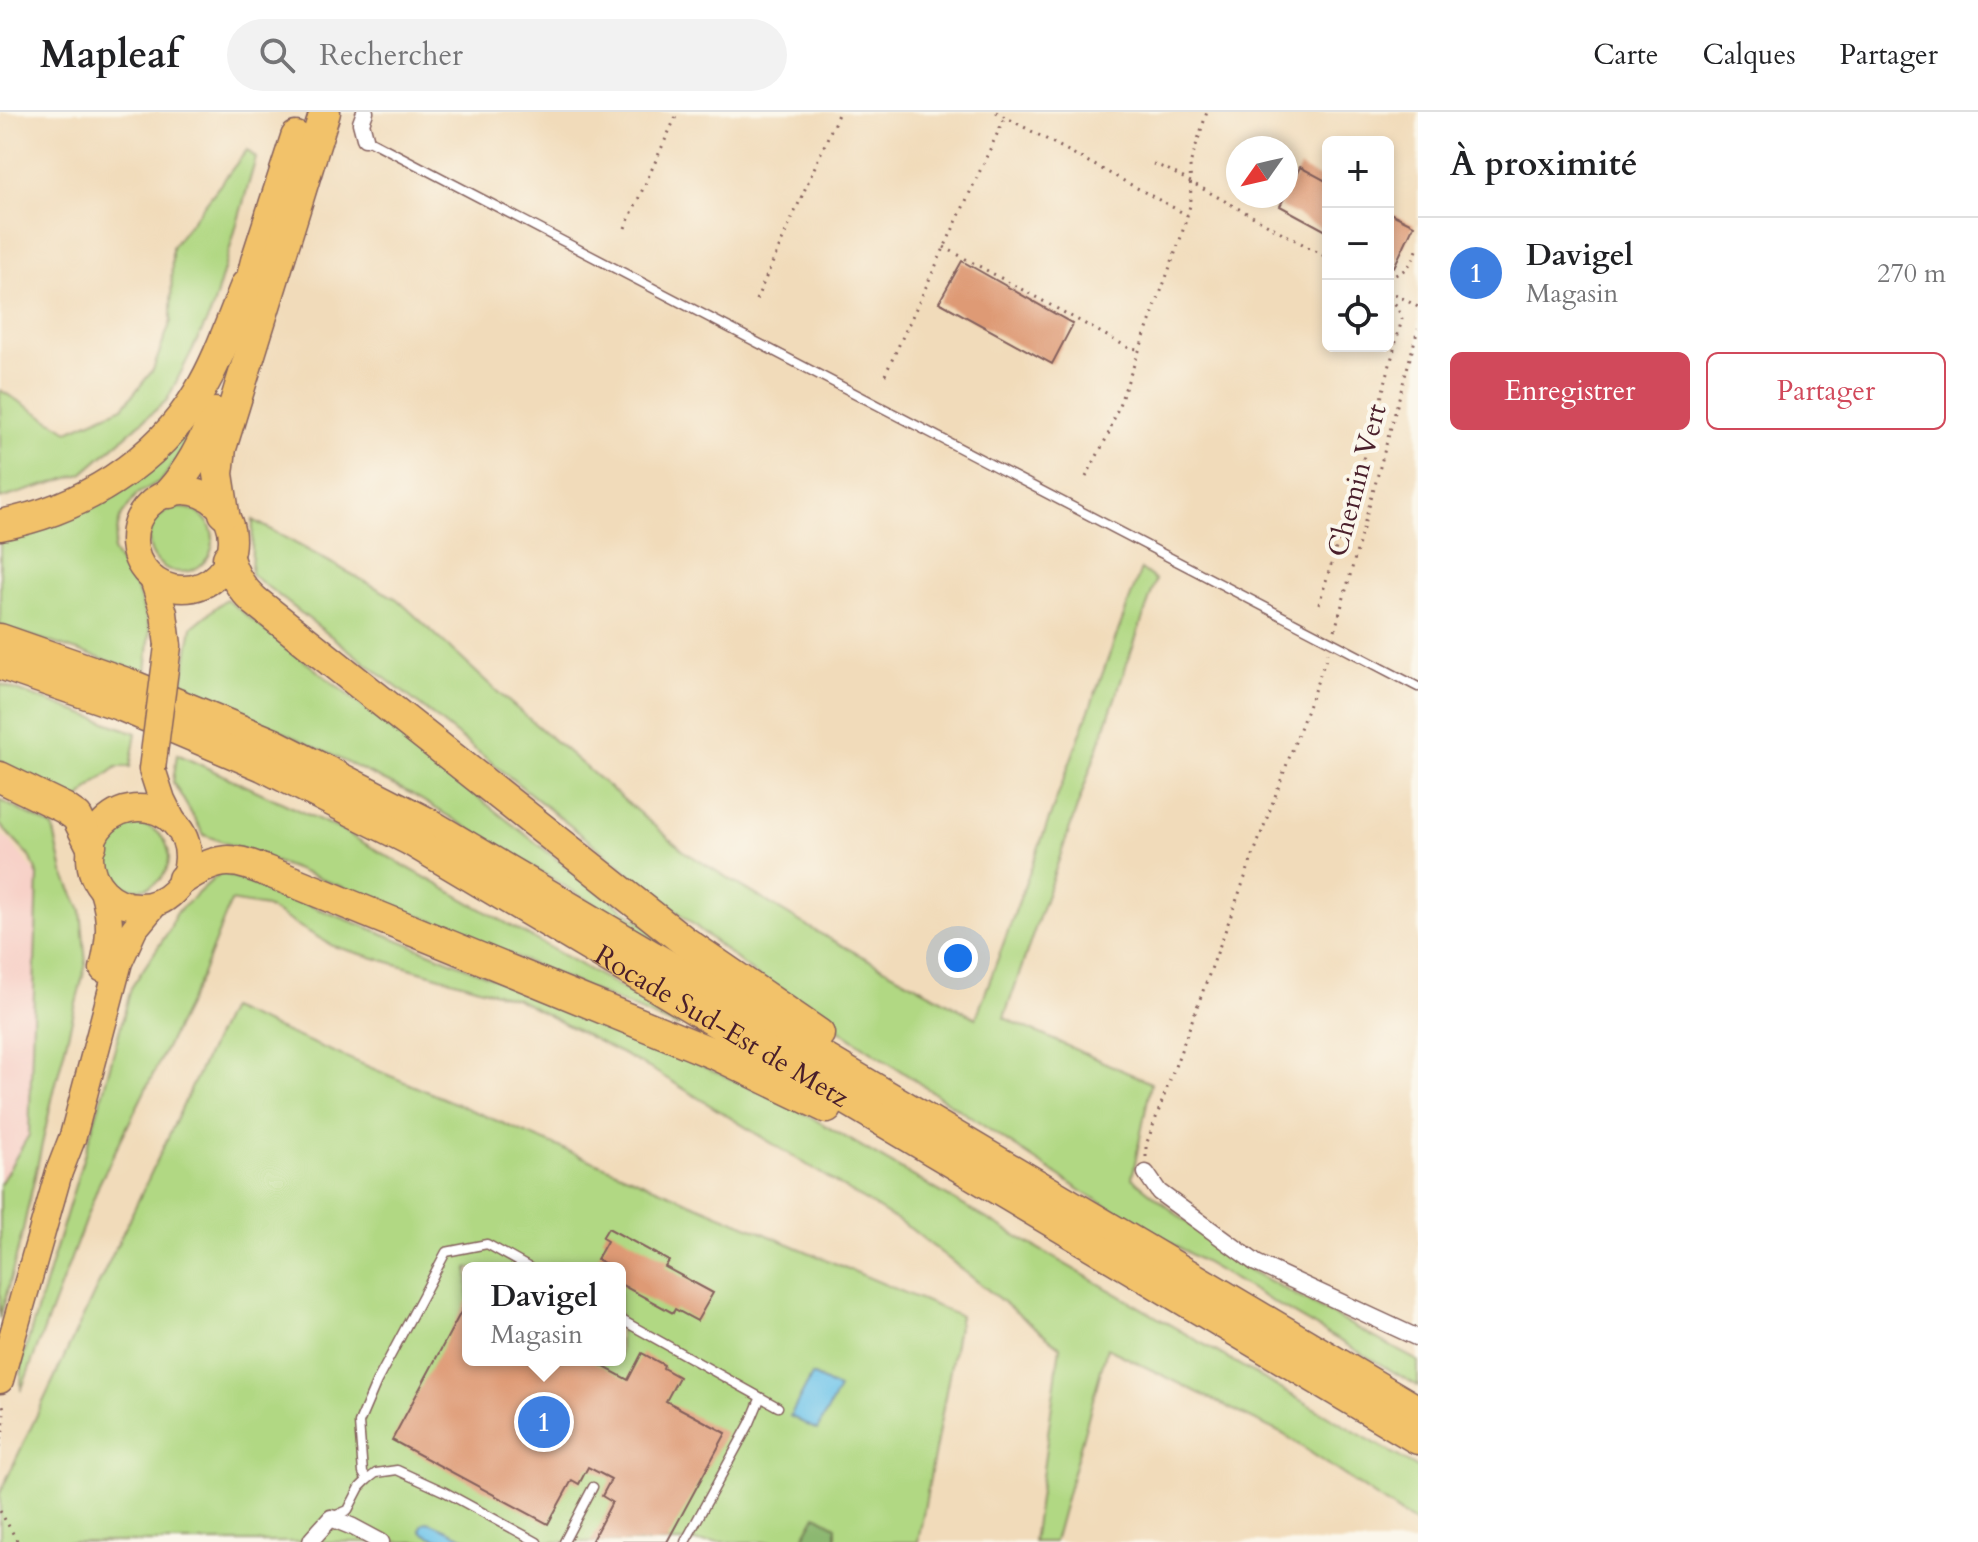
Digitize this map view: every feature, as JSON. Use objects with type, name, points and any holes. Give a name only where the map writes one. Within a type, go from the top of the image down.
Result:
[{"type":"highway","points":[[169,493],[182,479],[205,442],[224,384],[256,261],[303,112]]},
{"type":"highway","points":[[224,513],[218,474],[221,448],[325,112]]},
{"type":"highway","points":[[0,525],[70,504],[91,494],[156,447],[198,394],[211,371],[256,261]]},
{"type":"highway","points":[[228,558],[241,588],[255,601],[684,941],[1027,1194]]},
{"type":"highway","name":"Rocade Sud-Est de Metz","points":[[0,639],[129,684],[272,743],[426,822],[1418,1439]]},
{"type":"highway","name":"Rocade Sud-Est de Metz","points":[[0,664],[122,706],[263,766],[410,840],[1027,1194],[1418,1411]]},
{"type":"highway","points":[[0,777],[77,817],[91,845]]},
{"type":"highway","points":[[183,879],[212,863],[239,861],[717,1055],[1027,1194]]},
{"type":"main road","points":[[153,579],[174,588],[186,589],[197,587],[219,573],[232,547],[232,535],[224,513],[214,501],[184,491],[169,493],[148,505],[141,514],[134,537],[138,560],[153,579],[164,613],[168,646],[152,769],[162,800],[182,832],[188,848],[188,864],[176,890],[154,905],[126,905],[103,891],[91,870],[89,857],[97,830],[108,818],[122,810],[139,807],[157,811],[172,820]]},
{"type":"main road","points":[[168,646],[197,587]]},
{"type":"main road","points":[[122,810],[152,769]]},
{"type":"main road","points":[[59,1172],[63,1131],[110,937],[103,891]]},
{"type":"main road","points":[[0,1380],[59,1172],[73,1136],[119,962],[134,929],[154,905]]},
{"type":"street","points":[[365,112],[361,123],[365,138]]},
{"type":"street","points":[[1146,1173],[1159,1192],[1256,1263],[1418,1338]]},
{"type":"street","points":[[311,1542],[331,1518],[381,1542]]},
{"type":"lane","points":[[365,138],[1418,687]]},
{"type":"lane","points":[[367,1480],[363,1473],[359,1423],[377,1381],[446,1252],[487,1244],[519,1262]]},
{"type":"lane","points":[[626,1322],[778,1407]]},
{"type":"lane","points":[[685,1542],[760,1399]]},
{"type":"lane","points":[[331,1518],[348,1510],[360,1487],[376,1473],[397,1470],[537,1542]]},
{"type":"lane","points":[[564,1542],[593,1487]]},
{"type":"path","points":[[625,228],[678,112]]},
{"type":"path","points":[[756,300],[839,112]]},
{"type":"path","points":[[996,112],[1187,215]]},
{"type":"path","points":[[1086,477],[1108,435],[1181,237],[1191,202],[1190,164],[1207,112]]},
{"type":"path","points":[[885,375],[1005,117]]},
{"type":"path","points":[[1153,164],[1322,255]]},
{"type":"path","points":[[944,247],[1129,348],[1139,349]]},
{"type":"path","points":[[1394,276],[1403,272],[1414,260],[1418,247]]},
{"type":"path","points":[[1394,293],[1418,307]]},
{"type":"path","points":[[1394,303],[1402,319],[1394,349]]},
{"type":"path","name":"Chemin Vert","points":[[1146,1173],[1146,1145],[1332,642],[1418,329]]},
{"type":"path","points":[[1319,604],[1393,352]]},
{"type":"path","points":[[0,1394],[4,1406],[0,1447]]},
{"type":"path","points":[[0,1511],[18,1542]]},
{"type":"shaded area","points":[[0,834],[10,841],[38,876],[36,1171],[0,1281]]},
{"type":"green space","points":[[247,150],[256,158],[212,311],[167,400],[82,474],[0,499],[0,390],[68,431],[123,407],[153,370],[171,321],[172,247]]},
{"type":"green space","points":[[202,402],[201,423],[162,480],[137,494],[120,518],[113,551],[137,589],[150,630],[146,673],[0,626],[0,535],[44,524]]},
{"type":"green space","points":[[181,508],[193,510],[204,517],[211,528],[211,552],[204,563],[193,570],[181,572],[169,570],[158,563],[151,552],[149,540],[151,528],[158,517],[169,510]]},
{"type":"green space","points":[[253,520],[397,599],[501,695],[685,852],[817,932],[976,1018],[1141,569],[1156,580],[1004,1018],[1151,1083],[1132,1178],[1240,1265],[1418,1361],[1418,1386],[1083,1192],[755,974],[251,574]]},
{"type":"green space","points":[[226,599],[582,879],[675,947],[672,951],[410,793],[275,728],[181,689],[192,627]]},
{"type":"green space","points":[[0,684],[136,733],[130,767],[117,767],[78,800],[0,767]]},
{"type":"green space","points":[[177,754],[337,828],[680,1021],[677,1027],[433,921],[204,835],[173,782]]},
{"type":"green space","points":[[0,800],[53,827],[63,872],[81,910],[86,964],[0,1319],[0,1184],[29,1135],[38,876],[31,858],[0,825]]},
{"type":"green space","points":[[137,825],[155,831],[163,839],[169,857],[163,875],[155,883],[137,889],[119,883],[111,875],[105,857],[111,839],[119,831]]},
{"type":"green space","points":[[221,872],[587,1016],[786,1103],[1418,1468],[1418,1525],[1283,1434],[1107,1348],[1054,1542],[1033,1542],[1060,1347],[911,1229],[653,1070],[517,999],[333,946],[266,907],[231,901],[201,977],[99,1184],[21,1391],[22,1361],[102,1096],[131,988],[170,929],[175,914]]},
{"type":"green space","points":[[229,1008],[960,1316],[918,1542],[0,1542],[0,1493]]},
{"type":"green space","points":[[816,1515],[836,1526],[836,1542],[801,1542]]},
{"type":"water","points":[[812,1375],[839,1389],[817,1430],[790,1416]]},
{"type":"water","points":[[426,1522],[475,1542],[432,1537],[421,1531]]},
{"type":"building","points":[[1300,167],[1322,179],[1322,229],[1284,208],[1298,208]]},
{"type":"building","points":[[1394,215],[1414,225],[1394,267]]},
{"type":"building","points":[[962,261],[1073,324],[1052,364],[939,302]]},
{"type":"building","points":[[608,1228],[669,1261],[665,1267],[713,1293],[697,1321],[675,1309],[673,1313],[626,1287],[626,1262],[602,1262],[597,1259],[607,1241],[602,1238]]},
{"type":"building","points":[[462,1310],[462,1366],[602,1366],[628,1380],[642,1353],[679,1377],[666,1401],[726,1433],[667,1542],[591,1542],[612,1502],[602,1496],[611,1479],[588,1467],[579,1484],[572,1480],[548,1524],[392,1440]]},
{"type":"place","name":"Davigel","points":[[544,1422]]}]
